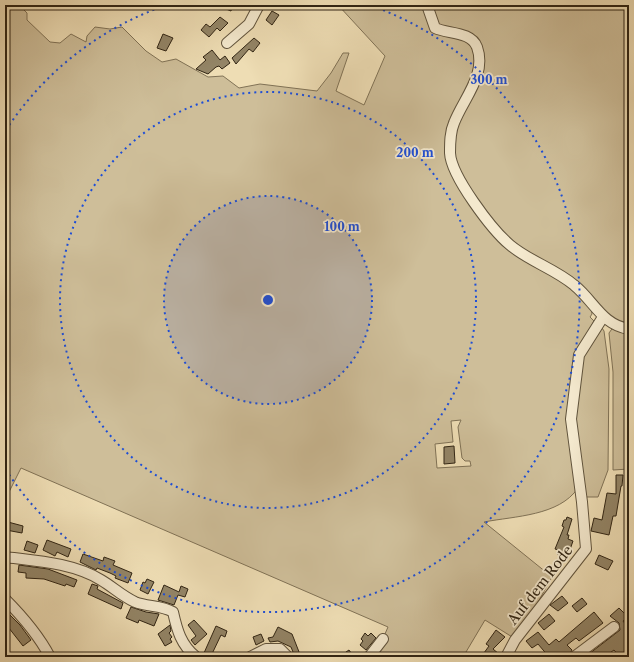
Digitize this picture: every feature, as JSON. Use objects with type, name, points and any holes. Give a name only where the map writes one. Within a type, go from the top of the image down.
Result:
[{"type":"street","points":[[227,43],[249,24],[259,5]]},
{"type":"street","points":[[427,5],[435,28],[443,32],[464,35],[472,39],[478,48],[479,60],[473,87],[454,122],[450,142],[450,155],[456,172],[464,187],[480,210],[510,245],[575,286],[603,317],[614,326],[629,329]]},
{"type":"street","name":"Auf dem Rode","points":[[506,657],[515,640],[586,549],[582,502],[571,418],[579,355],[603,317]]},
{"type":"street","points":[[5,556],[71,568],[100,580],[120,595],[137,603],[167,608],[173,612],[178,632],[184,646],[196,657]]},
{"type":"street","points":[[5,599],[16,609],[45,646],[50,657]]},
{"type":"street","points":[[574,657],[614,627]]},
{"type":"street","points":[[369,657],[383,639]]},
{"type":"street","points":[[250,657],[266,649],[280,649],[288,657]]},
{"type":"shaded area","points":[[5,5],[22,5],[22,8],[27,13],[27,20],[50,42],[60,43],[71,34],[86,42],[87,36],[95,27],[110,29],[122,27],[146,51],[162,62],[176,59],[208,77],[223,76],[239,88],[260,84],[317,91],[331,73],[343,53],[349,53],[336,91],[364,105],[385,56],[338,5],[424,5],[430,23],[457,36],[471,47],[474,55],[474,64],[469,95],[481,46],[469,33],[438,25],[431,5],[629,5],[629,469],[613,470],[613,372],[609,333],[614,326],[591,308],[592,314],[590,317],[594,321],[579,348],[568,420],[578,488],[570,497],[560,504],[548,509],[522,516],[484,522],[552,577],[517,640],[485,620],[463,657],[375,657],[388,627],[21,468],[5,500]],"holes":[[[461,420],[458,427],[462,458],[465,461],[470,461],[471,466],[437,468],[435,444],[453,442],[451,421]]]},
{"type":"shaded area","points":[[602,328],[604,331],[609,369],[608,470],[598,497],[585,497],[574,422],[584,348]]},
{"type":"building","points":[[216,5],[233,5],[231,11]]},
{"type":"building","points":[[272,11],[279,15],[272,25],[266,20]]},
{"type":"building","points":[[220,17],[228,23],[220,31],[217,28],[209,37],[201,30],[206,24],[210,27]]},
{"type":"building","points":[[163,34],[173,38],[166,51],[157,48]]},
{"type":"building","points":[[254,38],[260,43],[253,52],[249,49],[236,64],[232,58]]},
{"type":"building","points":[[212,50],[220,60],[225,56],[230,63],[222,69],[219,66],[216,67],[208,74],[196,69],[206,60],[203,57]]},
{"type":"building","points":[[454,446],[455,463],[444,464],[444,447]]},
{"type":"building","points":[[616,475],[623,475],[622,486],[616,516],[613,516],[609,535],[591,531],[594,518],[602,520],[607,493],[616,494]]},
{"type":"building","points":[[567,517],[572,519],[567,535],[569,535],[568,539],[573,541],[567,558],[557,554],[559,550],[555,549],[564,527],[562,526],[564,520],[566,520]]},
{"type":"building","points":[[8,522],[23,526],[22,533],[6,530]]},
{"type":"building","points":[[47,540],[71,549],[68,557],[57,552],[55,556],[43,550]]},
{"type":"building","points":[[27,541],[38,545],[35,553],[24,550]]},
{"type":"building","points":[[83,554],[103,561],[104,557],[115,561],[113,565],[132,573],[128,583],[115,578],[116,576],[110,573],[97,568],[96,570],[80,562]]},
{"type":"building","points":[[599,555],[613,561],[608,570],[595,564]]},
{"type":"building","points":[[19,565],[48,569],[77,580],[74,587],[66,584],[65,586],[44,579],[26,578],[26,573],[18,572]]},
{"type":"building","points":[[147,579],[154,582],[148,594],[140,590],[143,582],[145,583]]},
{"type":"building","points":[[92,584],[98,586],[97,589],[123,603],[121,609],[88,594]]},
{"type":"building","points":[[164,585],[179,592],[181,586],[188,589],[185,597],[178,595],[174,605],[158,600]]},
{"type":"building","points":[[562,596],[568,603],[558,611],[550,605]]},
{"type":"building","points":[[582,598],[587,604],[577,612],[572,606]]},
{"type":"building","points":[[131,607],[146,612],[159,614],[154,626],[139,620],[138,623],[126,618]]},
{"type":"building","points":[[619,608],[628,617],[623,621],[629,629],[629,633],[625,636],[629,641],[626,645],[629,648],[619,656],[614,650],[604,657],[585,657],[620,630],[619,623],[610,616]]},
{"type":"building","points":[[5,610],[20,625],[31,640],[23,646],[5,623]]},
{"type":"building","points":[[594,612],[603,623],[579,641],[576,638],[567,645],[572,650],[568,657],[549,657],[538,644],[532,648],[526,641],[538,632],[549,645],[556,639],[559,642]]},
{"type":"building","points":[[549,614],[555,621],[544,630],[538,623]]},
{"type":"building","points":[[194,620],[207,634],[195,645],[191,640],[196,636],[188,625]]},
{"type":"building","points":[[170,625],[171,631],[169,633],[172,637],[170,639],[172,642],[165,646],[158,634]]},
{"type":"building","points":[[216,626],[227,631],[225,637],[221,635],[211,656],[204,653]]},
{"type":"building","points":[[278,627],[292,634],[301,657],[295,657],[291,647],[278,641],[270,642],[268,638],[273,637]]},
{"type":"building","points":[[496,630],[505,637],[493,649],[499,654],[496,657],[481,657],[489,646],[486,644]]},
{"type":"building","points":[[365,633],[368,636],[371,633],[376,638],[366,650],[360,645],[363,641],[361,639]]},
{"type":"building","points":[[261,634],[264,641],[256,645],[253,637]]},
{"type":"building","points":[[349,650],[354,657],[340,657],[346,652]]}]
